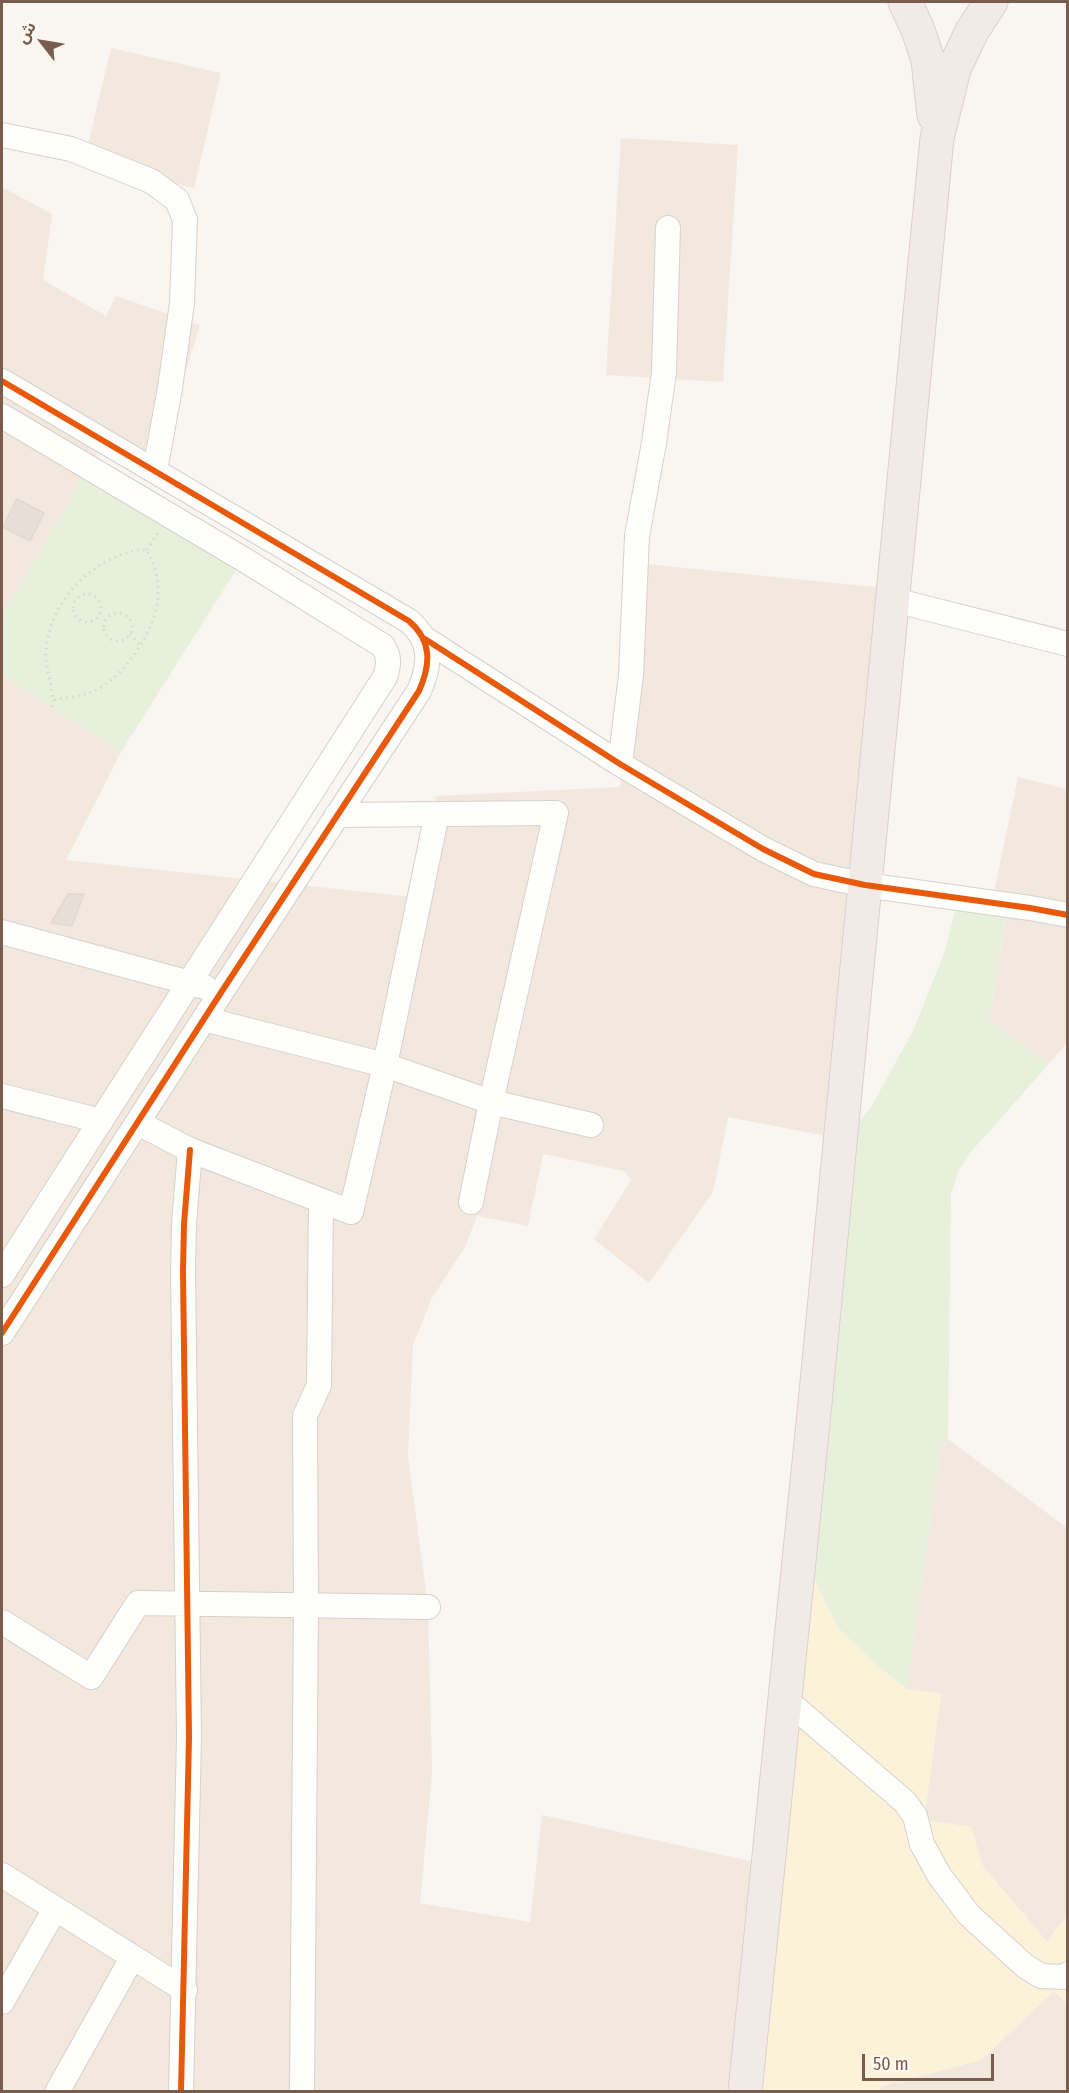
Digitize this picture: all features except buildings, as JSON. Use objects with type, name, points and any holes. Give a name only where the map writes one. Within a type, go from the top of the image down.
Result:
[{"type":"highway","points":[[905,2],[928,60],[937,138]]},
{"type":"highway","points":[[745,2091],[840,1150],[937,138],[954,69],[972,31],[991,2]]},
{"type":"street","points":[[2,135],[71,149],[151,181],[177,200],[185,220],[182,303],[155,470]]},
{"type":"street","points":[[620,764],[631,675],[637,536],[664,372],[668,228]]},
{"type":"street","points":[[2,381],[409,621],[425,639],[620,764],[763,849],[814,874],[865,885],[1068,915]]},
{"type":"street","points":[[2,416],[243,559],[383,646],[389,665],[385,677],[2,1275]]},
{"type":"street","points":[[894,600],[1068,644]]},
{"type":"street","points":[[2,1333],[418,691],[425,676],[427,664],[425,639]]},
{"type":"street","points":[[337,815],[556,813],[491,1102],[471,1202]]},
{"type":"street","points":[[138,1123],[190,1150],[351,1212],[385,1065],[437,814]]},
{"type":"street","points":[[2,932],[222,991]]},
{"type":"street","points":[[204,1019],[385,1065],[491,1102],[591,1125]]},
{"type":"street","points":[[2,1096],[101,1121]]},
{"type":"street","points":[[181,2091],[189,1737],[183,1271],[190,1150]]},
{"type":"street","points":[[302,2091],[306,1606],[305,1416],[319,1385],[321,1200]]},
{"type":"street","points":[[2,1622],[91,1677],[138,1603],[428,1607]]},
{"type":"street","points":[[785,1699],[904,1802],[915,1816],[922,1844],[939,1875],[969,1915],[1025,1966],[1041,1976],[1064,1977],[1068,1974]]},
{"type":"street","points":[[2,1875],[185,1990]]},
{"type":"street","points":[[2,2002],[55,1909]]},
{"type":"street","points":[[57,2091],[132,1958]]},
{"type":"path","points":[[52,707],[48,641],[56,614],[74,586],[88,572],[123,553],[147,550],[156,571],[158,597],[152,625],[140,645],[127,665],[108,683],[81,696],[53,700]]},
{"type":"path","points":[[82,595],[95,597],[100,604],[98,617],[91,622],[81,621],[74,615],[75,600],[82,595]]},
{"type":"path","points":[[67,596],[75,600]]},
{"type":"path","points":[[116,614],[125,615],[132,626],[130,634],[119,641],[110,639],[105,631],[106,621],[116,614]]},
{"type":"path","points":[[98,617],[106,621]]},
{"type":"path","points":[[130,634],[140,645]]},
{"type":"shaded area","points":[[111,48],[221,73],[194,188],[84,162]]},
{"type":"shaded area","points":[[621,138],[738,145],[723,382],[606,375]]},
{"type":"shaded area","points":[[2,187],[52,214],[43,280],[106,316],[116,296],[200,325],[155,470],[104,441],[2,616]]},
{"type":"shaded area","points":[[646,564],[895,589],[842,1139],[728,1117],[713,1192],[649,1283],[594,1239],[631,1180],[624,1171],[543,1154],[528,1226],[477,1216],[465,1247],[432,1298],[413,1345],[408,1457],[428,1607],[432,1773],[420,1903],[530,1922],[542,1815],[768,1865],[745,2091],[2,2091],[2,675],[121,752],[66,860],[412,897],[436,796],[620,787]]},
{"type":"shaded area","points":[[1018,777],[1067,789],[1067,1043],[1048,1065],[989,1020],[1008,905],[992,902]]},
{"type":"shaded area","points":[[948,1439],[1067,1528],[1067,1915],[1047,1942],[982,1865],[971,1827],[924,1820],[941,1694],[907,1689],[940,1450]]},
{"type":"shaded area","points":[[1054,1991],[1067,2004],[1067,2091],[880,2092],[881,2086],[981,2060]]},
{"type":"green space","points":[[88,468],[243,559],[121,752],[2,675],[2,616]]},
{"type":"green space","points":[[958,898],[1008,904],[989,1020],[1048,1065],[971,1152],[958,1172],[951,1194],[948,1439],[940,1450],[907,1689],[875,1664],[838,1628],[818,1587],[802,1533],[842,1139],[870,1109],[913,1031],[945,951]]},
{"type":"sand","points":[[802,1533],[818,1587],[838,1628],[875,1664],[907,1689],[941,1694],[924,1820],[971,1827],[982,1865],[1047,1942],[1067,1915],[1067,2004],[1054,1991],[981,2060],[881,2086],[880,2091],[745,2092]]},
{"type":"cycle path","points":[[2,381],[409,621],[422,637],[427,653],[426,671],[419,691],[2,1333]]},
{"type":"cycle path","points":[[425,639],[620,764],[763,849],[814,874],[865,885],[1068,915]]},
{"type":"cycle path","points":[[181,2092],[189,1737],[183,1271],[190,1150]]}]
